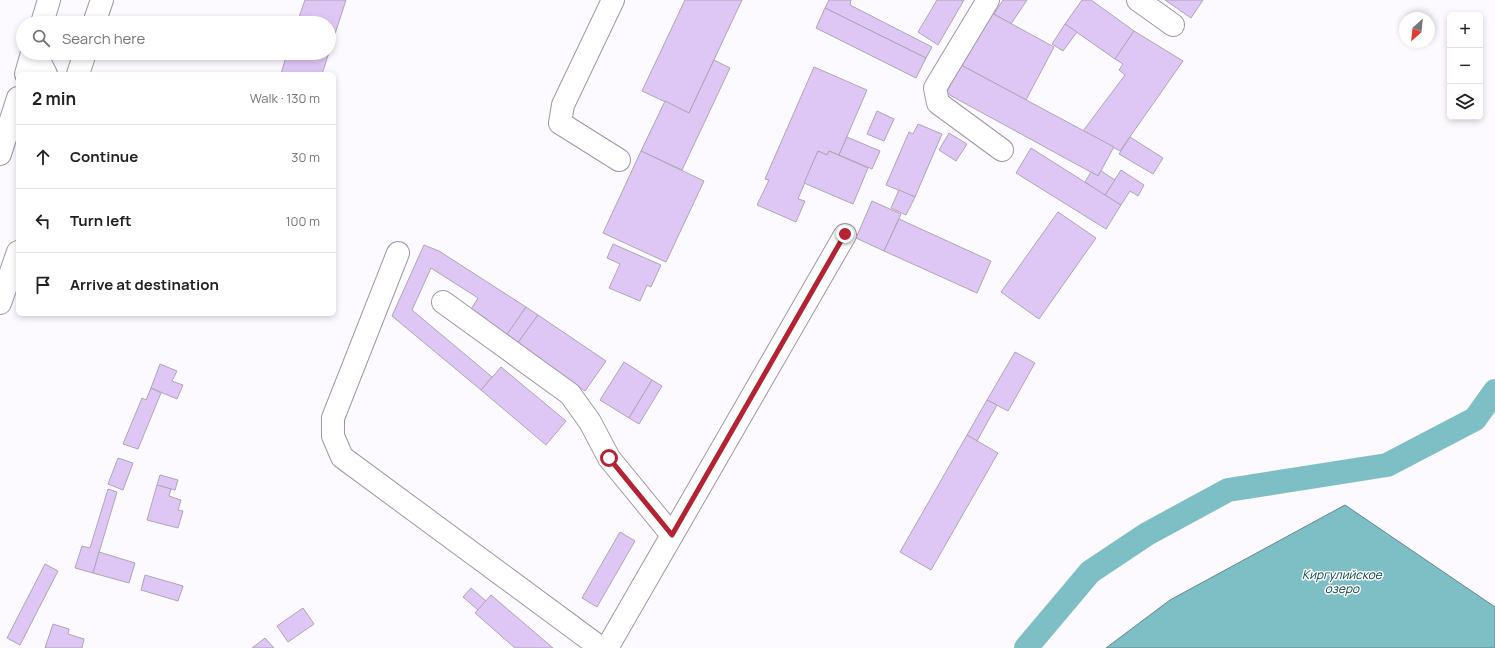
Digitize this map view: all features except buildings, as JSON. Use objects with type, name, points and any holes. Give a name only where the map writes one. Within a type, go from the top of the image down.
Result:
[{"type":"street","points":[[44,16],[49,0]]},
{"type":"street","points":[[96,16],[102,0]]},
{"type":"street","points":[[613,0],[563,105],[560,123],[619,160]]},
{"type":"street","points":[[988,0],[935,88],[938,103],[1002,150]]},
{"type":"street","points":[[1138,0],[1173,25]]},
{"type":"street","points":[[27,72],[31,60]]},
{"type":"street","points":[[38,60],[45,72]]},
{"type":"street","points":[[79,72],[83,60]]},
{"type":"street","points":[[0,154],[16,104]]},
{"type":"street","points":[[607,648],[845,234]]},
{"type":"street","points":[[398,253],[333,418],[333,436],[342,458],[601,648]]},
{"type":"street","points":[[0,303],[16,258]]},
{"type":"street","points":[[443,302],[570,394],[590,422],[609,458],[672,535]]},
{"type":"water","name":"Киргулийское озеро","points":[[1345,505],[1495,607],[1495,648],[1106,648],[1170,600]]},
{"type":"waterway","points":[[1026,648],[1090,572],[1147,534],[1228,490],[1387,465],[1475,419],[1495,391]]},
{"type":"route","points":[[609,458],[672,535],[845,234]]}]
